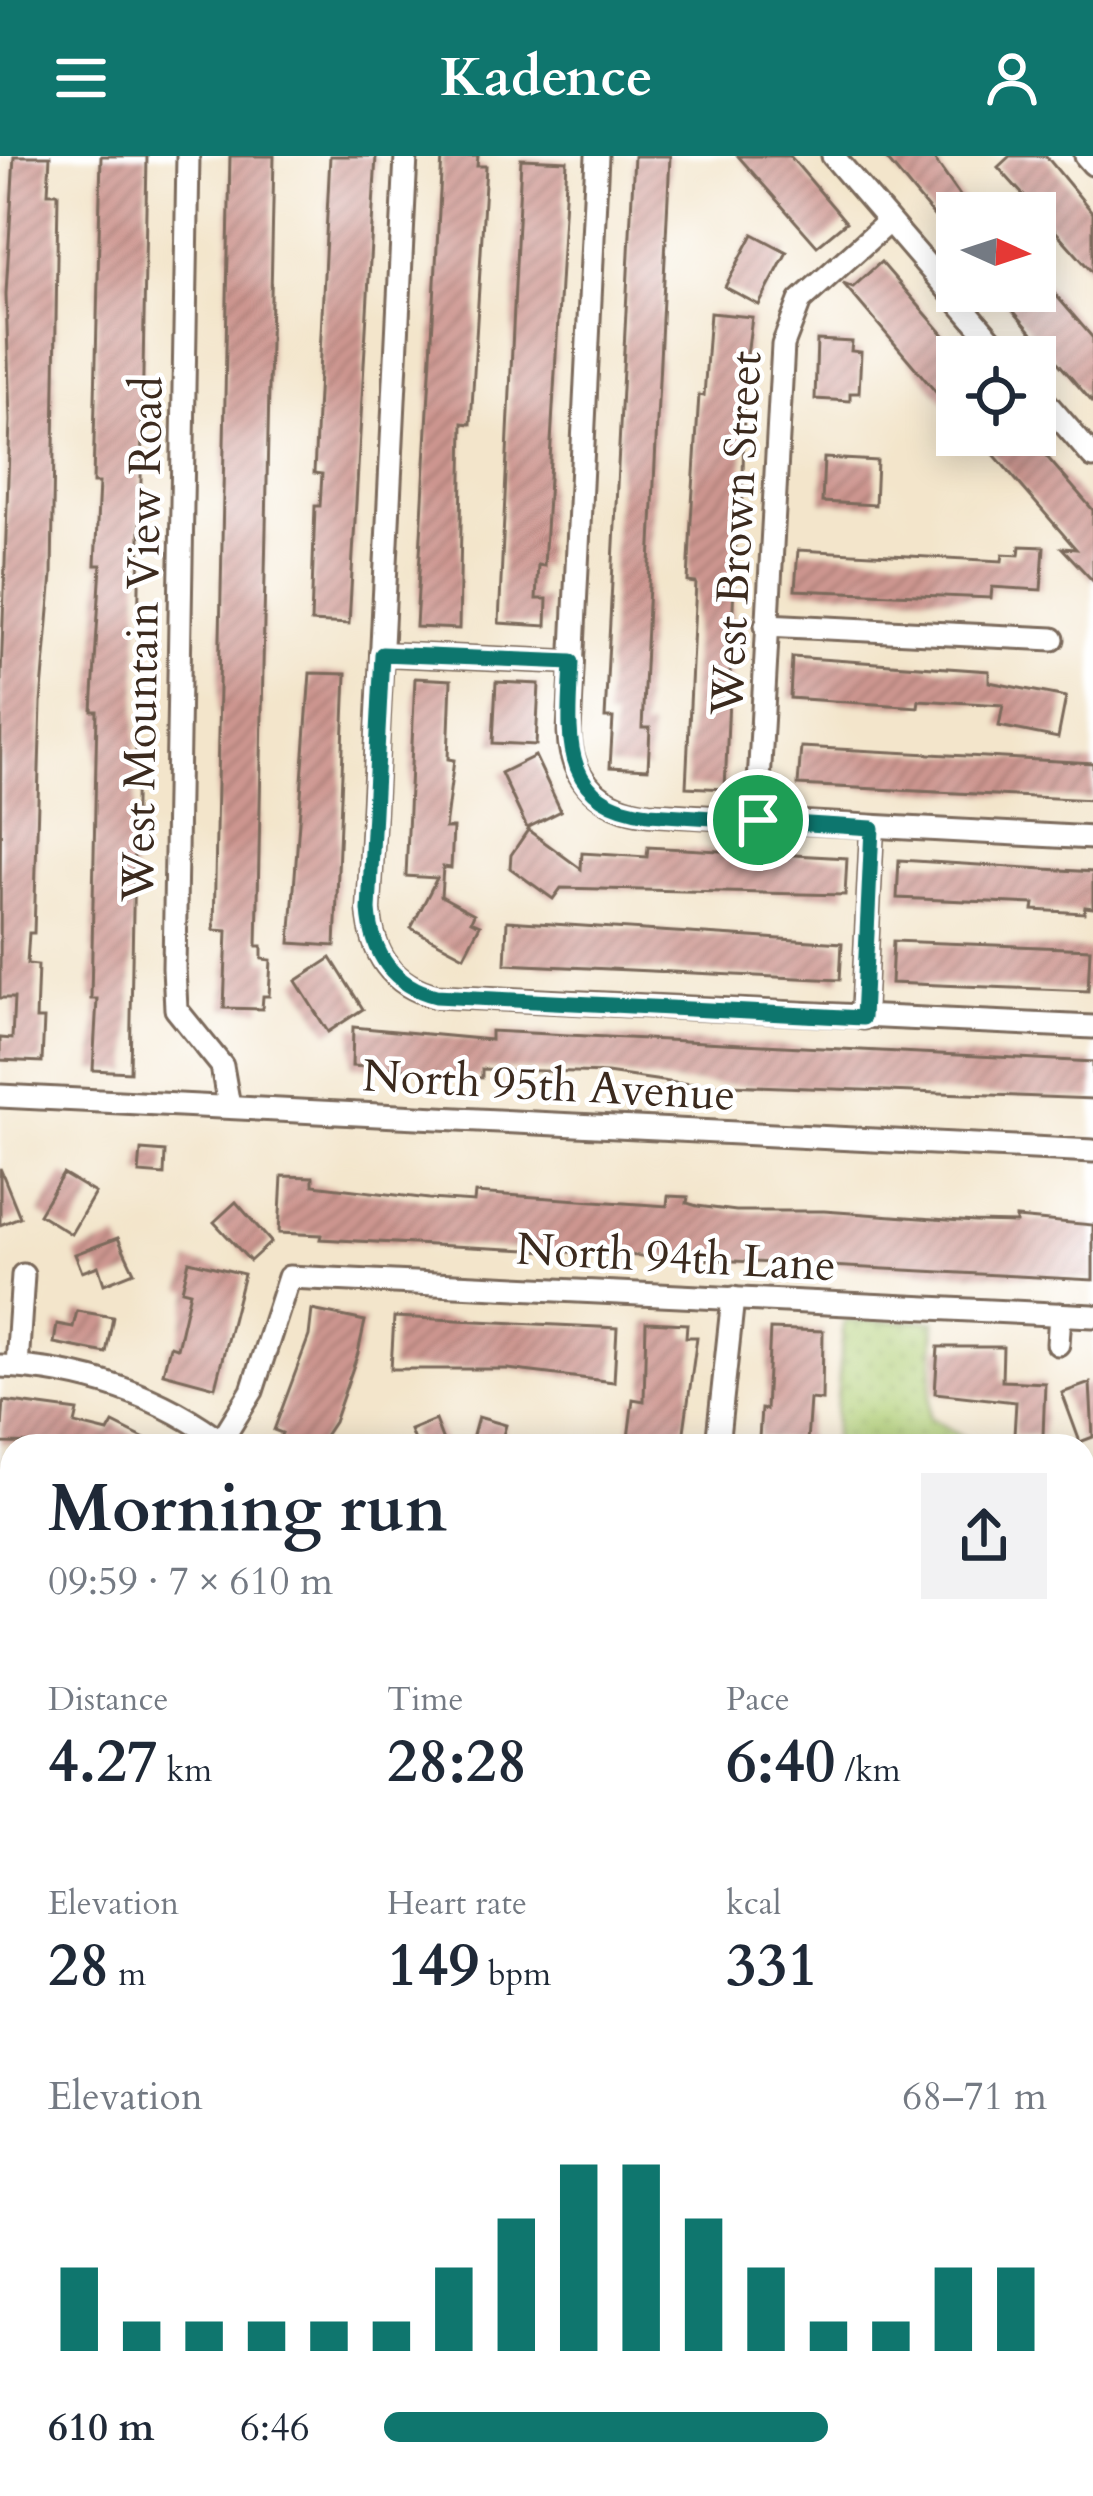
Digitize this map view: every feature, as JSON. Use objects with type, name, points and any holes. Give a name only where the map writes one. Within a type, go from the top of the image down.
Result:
[{"type":"street","name":"West Mountain View Road","points":[[188,156],[174,968],[176,1010],[184,1026],[222,1066],[229,1106]]},
{"type":"street","points":[[406,156],[369,910],[375,947],[388,968],[410,987],[436,996],[1093,1027]]},
{"type":"street","points":[[597,156],[571,752],[596,796],[635,813],[1093,838]]},
{"type":"street","points":[[833,156],[988,336]]},
{"type":"street","points":[[1086,156],[1093,164]]},
{"type":"street","name":"West Brown Street","points":[[758,820],[781,362],[789,321],[812,288],[888,222]]},
{"type":"street","points":[[1056,415],[1093,457]]},
{"type":"street","points":[[766,625],[1052,639]]},
{"type":"street","points":[[382,654],[572,662]]},
{"type":"street","points":[[863,1018],[872,828]]},
{"type":"street","name":"North 95th Avenue","points":[[0,1096],[1093,1151]]},
{"type":"street","points":[[23,1275],[9,1366],[111,1383],[212,1434]]},
{"type":"street","name":"North 94th Lane","points":[[229,1434],[252,1391],[289,1277],[1093,1316]]},
{"type":"street","points":[[718,1434],[733,1298]]},
{"type":"street","points":[[1058,1344],[1060,1314]]},
{"type":"green space","points":[[844,1321],[935,1321],[929,1417],[958,1434],[834,1434]]},
{"type":"building","points":[[14,156],[50,156],[48,193],[58,193],[52,575],[41,703],[34,933],[29,933],[27,964],[38,965],[36,1019],[44,1019],[42,1062],[0,1060],[0,1038],[12,1039],[14,998],[0,998],[1,676],[10,421],[6,294]]},
{"type":"building","points":[[101,156],[147,156],[130,1072],[93,1070],[97,711],[92,711],[101,565],[95,565],[99,483],[93,483]]},
{"type":"building","points":[[230,156],[274,156],[257,946],[262,946],[262,959],[271,960],[269,996],[263,996],[262,1009],[224,1008],[227,931],[214,930]]},
{"type":"building","points":[[330,156],[376,156],[349,624],[311,622],[315,506],[320,506],[322,474],[314,473]]},
{"type":"building","points":[[442,156],[478,156],[477,166],[486,166],[471,424],[463,423],[459,629],[416,627]]},
{"type":"building","points":[[634,156],[670,156],[642,728],[650,728],[648,769],[610,767],[613,718],[605,718]]},
{"type":"building","points":[[738,156],[790,156],[846,222],[817,246]]},
{"type":"building","points":[[884,156],[932,156],[957,192],[936,192],[936,219]]},
{"type":"building","points":[[1010,156],[1046,156],[1093,213],[1093,273],[1056,232],[1056,192],[1020,192],[998,167]]},
{"type":"building","points":[[521,159],[567,161],[544,566],[538,565],[536,599],[547,599],[546,626],[499,623]]},
{"type":"building","points":[[753,234],[787,252],[759,305],[725,287]]},
{"type":"building","points":[[881,262],[945,336],[936,336],[936,392],[843,283],[853,287]]},
{"type":"building","points":[[1056,295],[1093,338],[1093,403],[1056,360],[1056,336],[1035,336],[1014,312],[1056,312]]},
{"type":"building","points":[[710,313],[752,317],[744,378],[742,517],[737,516],[725,789],[686,787],[696,583],[688,582],[691,521]]},
{"type":"building","points":[[817,340],[852,342],[851,351],[861,352],[859,393],[850,393],[850,401],[815,399]]},
{"type":"building","points":[[995,456],[1046,456],[1093,510],[1093,581],[1062,548],[1076,549]]},
{"type":"building","points":[[824,458],[877,461],[875,505],[822,502]]},
{"type":"building","points":[[1020,546],[1044,547],[1041,590],[992,587],[991,598],[795,590],[798,550],[1002,561],[1003,554],[1019,555]]},
{"type":"building","points":[[792,657],[989,671],[989,682],[1066,697],[1058,738],[999,726],[1003,705],[919,700],[918,707],[790,698]]},
{"type":"building","points":[[310,673],[346,674],[335,946],[290,943]]},
{"type":"building","points":[[415,678],[451,680],[448,759],[454,760],[445,828],[453,828],[451,868],[443,867],[441,896],[474,914],[471,921],[480,925],[464,956],[411,928],[437,878],[406,876]]},
{"type":"building","points":[[496,682],[539,684],[536,745],[493,743]]},
{"type":"building","points":[[801,747],[1093,763],[1093,800],[798,785]]},
{"type":"building","points":[[535,756],[561,811],[527,828],[501,773]]},
{"type":"building","points":[[528,830],[581,869],[582,853],[647,857],[648,847],[847,858],[845,895],[561,888],[553,899],[510,868],[511,855]]},
{"type":"building","points":[[899,860],[1093,872],[1093,908],[1085,907],[1084,913],[1033,910],[1034,904],[897,898]]},
{"type":"building","points":[[507,921],[842,943],[840,980],[505,964]]},
{"type":"building","points":[[893,941],[1090,949],[1088,991],[891,983]]},
{"type":"building","points":[[331,958],[363,1009],[328,1032],[296,981]]},
{"type":"building","points":[[353,1027],[491,1040],[491,1031],[1093,1062],[1093,1099],[676,1083],[607,1073],[482,1069],[482,1078],[421,1074],[421,1070],[352,1066]]},
{"type":"building","points":[[141,1150],[165,1152],[164,1175],[139,1173]]},
{"type":"building","points":[[0,1168],[20,1217],[0,1225]]},
{"type":"building","points":[[63,1174],[95,1193],[71,1234],[39,1214]]},
{"type":"building","points":[[282,1176],[313,1177],[313,1185],[474,1202],[475,1193],[667,1206],[668,1196],[736,1211],[824,1211],[975,1222],[1016,1223],[1016,1218],[1093,1225],[1093,1280],[320,1239],[321,1235],[279,1233]]},
{"type":"building","points":[[236,1202],[271,1242],[250,1261],[214,1222]]},
{"type":"building","points":[[118,1238],[134,1272],[104,1284],[98,1266],[82,1272],[75,1254]]},
{"type":"building","points":[[189,1261],[244,1274],[215,1387],[163,1373],[170,1346],[177,1348],[190,1292],[182,1290]]},
{"type":"building","points":[[312,1310],[365,1321],[358,1353],[326,1434],[282,1434],[274,1430],[309,1336]]},
{"type":"building","points":[[77,1311],[113,1317],[106,1353],[54,1343],[57,1324],[73,1327]]},
{"type":"building","points":[[394,1317],[617,1328],[614,1382],[508,1369],[391,1369]]},
{"type":"building","points":[[646,1322],[687,1324],[686,1337],[697,1337],[684,1434],[629,1434],[633,1399],[644,1401]]},
{"type":"building","points":[[770,1329],[823,1331],[822,1400],[810,1399],[808,1434],[759,1434],[761,1409],[766,1410]]},
{"type":"building","points":[[938,1347],[1003,1347],[1002,1381],[1045,1383],[1043,1434],[1014,1434],[1016,1402],[935,1393]]},
{"type":"building","points":[[1090,1383],[1093,1434],[1077,1434],[1062,1393]]},
{"type":"building","points":[[4,1401],[78,1411],[75,1424],[108,1432],[113,1423],[135,1434],[2,1434]]},
{"type":"building","points":[[478,1417],[506,1425],[503,1434],[473,1434]]},
{"type":"building","points":[[435,1420],[440,1434],[412,1434],[410,1430]]},
{"type":"route","points":[[382,654],[572,662],[571,752],[582,778],[604,803],[649,814],[758,820],[872,828],[863,1018],[421,992],[400,980],[381,960],[370,928],[382,654]]}]
